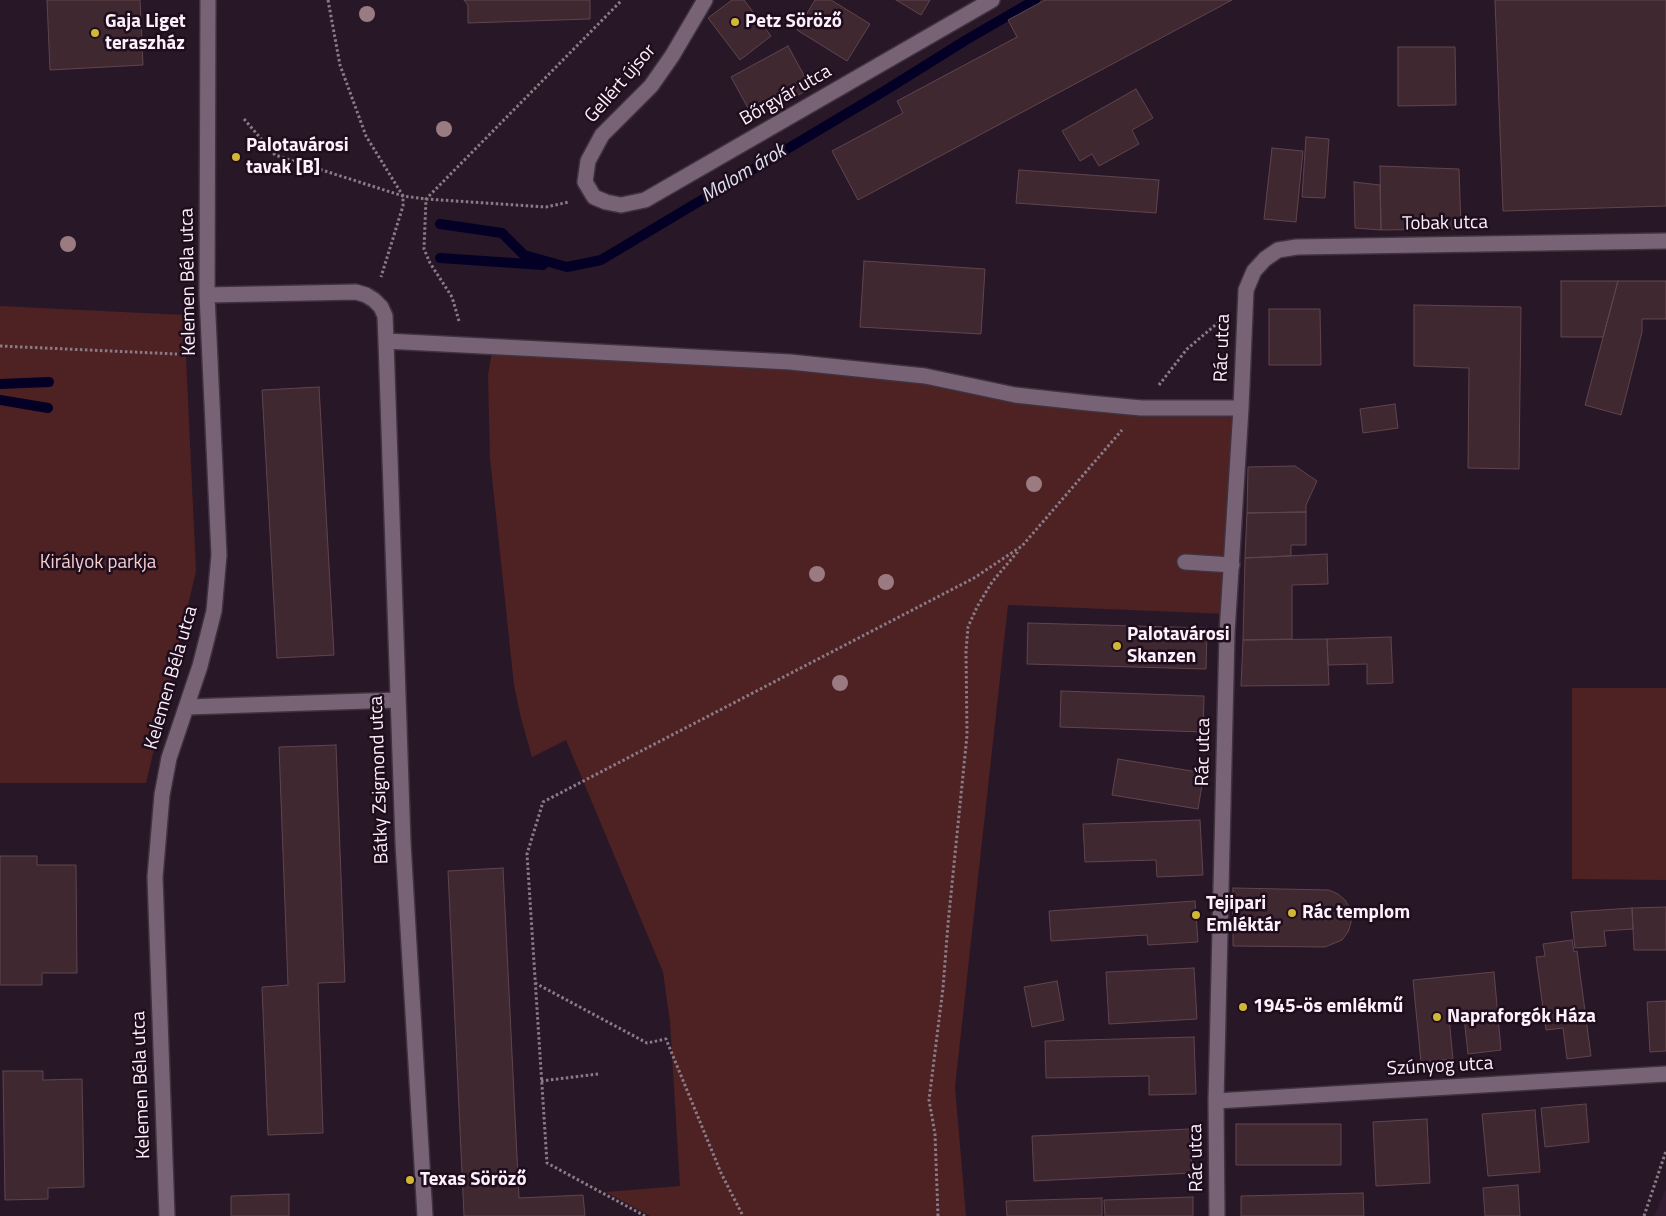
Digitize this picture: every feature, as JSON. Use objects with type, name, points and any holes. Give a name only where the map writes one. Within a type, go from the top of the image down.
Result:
[{"type":"street","name":"Kelemen Béla utca","points":[[167,1216],[155,877],[162,795],[169,758],[200,666],[214,611],[219,555],[207,295],[208,0]]},
{"type":"street","name":"Gellért újsor","points":[[594,197],[585,182],[588,161],[602,135],[651,86],[672,56],[705,0]]},
{"type":"street","name":"Bőrgyár utca","points":[[594,197],[621,205],[645,200],[992,0]]},
{"type":"street","name":"Tobak utca","points":[[1246,297],[1254,271],[1265,259],[1278,250],[1297,247],[1666,240]]},
{"type":"street","points":[[207,295],[356,292],[374,300]]},
{"type":"street","name":"Rác utca","points":[[1217,1216],[1216,1100],[1227,633],[1246,297]]},
{"type":"street","name":"Bátky Zsigmond utca","points":[[374,300],[385,316],[397,700],[407,937],[425,1216]]},
{"type":"street","points":[[386,341],[819,364],[925,376],[1015,395],[1141,408],[1241,408]]},
{"type":"street","points":[[1185,562],[1232,565]]},
{"type":"street","points":[[187,707],[397,700]]},
{"type":"street","name":"Szúnyog utca","points":[[1216,1100],[1666,1074]]},
{"type":"path","points":[[328,0],[340,65],[366,136],[403,196],[403,206],[374,300]]},
{"type":"path","points":[[463,344],[459,318],[452,297],[424,249],[426,199],[622,0]]},
{"type":"path","points":[[244,119],[275,155],[403,196],[546,207],[594,197]]},
{"type":"path","points":[[938,1216],[936,1134],[929,1100],[943,988],[967,735],[966,651],[968,627],[992,582],[1141,408],[1187,349],[1246,297]]},
{"type":"path","points":[[0,346],[177,354]]},
{"type":"path","points":[[645,1216],[547,1163],[527,854],[543,802],[974,578],[1022,546]]},
{"type":"path","points":[[535,983],[647,1043],[666,1039],[721,1174],[743,1216]]},
{"type":"path","points":[[541,1082],[598,1074]]},
{"type":"path","points":[[1644,1216],[1666,1151]]},
{"type":"shaded area","points":[[1666,1190],[1666,1216],[1654,1216]]},
{"type":"green space","name":"Királyok parkja","points":[[0,306],[184,315],[196,571],[146,783],[0,783]]},
{"type":"green space","points":[[493,346],[790,362],[1015,395],[1241,408],[1228,614],[1008,605],[955,1087],[966,1216],[650,1216],[606,1192],[680,1186],[670,1022],[663,972],[566,740],[532,757],[521,718],[514,685],[490,458],[488,375]]},
{"type":"green space","points":[[1572,688],[1666,688],[1666,880],[1572,879]]},
{"type":"building","name":"Gaja Liget teraszház","points":[[47,0],[140,0],[143,65],[50,70]]},
{"type":"building","points":[[464,0],[590,0],[590,19],[468,23],[468,5]]},
{"type":"building","points":[[732,0],[744,0],[771,36],[740,60],[708,18]]},
{"type":"building","points":[[815,0],[831,0],[870,24],[847,61],[797,30]]},
{"type":"building","points":[[896,0],[930,0],[921,15]]},
{"type":"building","points":[[1045,0],[1232,0],[858,200],[832,151],[903,113],[897,101],[1017,37],[1008,20]]},
{"type":"building","points":[[1495,0],[1666,0],[1666,206],[1503,211]]},
{"type":"building","points":[[788,46],[811,88],[754,119],[731,77]]},
{"type":"building","points":[[1398,47],[1455,47],[1456,105],[1398,106]]},
{"type":"building","points":[[1136,89],[1153,118],[1132,130],[1139,144],[1099,166],[1092,154],[1080,161],[1062,131]]},
{"type":"building","points":[[1306,137],[1329,139],[1325,198],[1302,197]]},
{"type":"building","points":[[1272,148],[1303,151],[1296,222],[1264,219]]},
{"type":"building","points":[[1380,166],[1459,169],[1461,229],[1381,230]]},
{"type":"building","points":[[1019,170],[1159,180],[1156,213],[1016,203]]},
{"type":"building","points":[[1354,182],[1380,185],[1381,230],[1355,228]]},
{"type":"building","points":[[864,261],[985,269],[981,334],[860,327]]},
{"type":"building","points":[[1561,281],[1618,281],[1603,337],[1561,337]]},
{"type":"building","points":[[1618,281],[1666,281],[1666,319],[1642,319],[1642,332],[1621,415],[1585,405]]},
{"type":"building","points":[[1414,305],[1521,307],[1519,469],[1468,468],[1469,368],[1414,366]]},
{"type":"building","points":[[1269,309],[1320,309],[1321,365],[1269,365]]},
{"type":"building","points":[[319,387],[334,655],[277,658],[262,390]]},
{"type":"building","points":[[1395,404],[1398,428],[1363,433],[1360,409]]},
{"type":"building","points":[[1295,466],[1317,481],[1306,505],[1306,512],[1247,513],[1248,467]]},
{"type":"building","points":[[1306,512],[1306,545],[1291,545],[1291,556],[1245,558],[1247,513]]},
{"type":"building","points":[[1327,554],[1328,584],[1292,585],[1292,639],[1243,640],[1245,558]]},
{"type":"building","name":"Palotavárosi Skanzen","points":[[1028,623],[1207,628],[1206,669],[1027,664]]},
{"type":"building","points":[[1391,637],[1393,683],[1367,684],[1367,664],[1328,665],[1327,639]]},
{"type":"building","points":[[1327,639],[1329,685],[1241,686],[1243,640]]},
{"type":"building","points":[[1061,691],[1204,696],[1203,732],[1060,727]]},
{"type":"building","points":[[336,745],[345,982],[318,983],[323,1133],[268,1135],[262,987],[288,985],[279,747]]},
{"type":"building","points":[[1118,759],[1204,773],[1198,809],[1112,795]]},
{"type":"building","points":[[1200,820],[1203,875],[1157,877],[1156,860],[1085,862],[1083,824]]},
{"type":"building","points":[[0,856],[37,856],[37,865],[76,865],[77,973],[42,973],[42,985],[0,985]]},
{"type":"building","points":[[503,868],[519,1198],[583,1195],[585,1216],[464,1216],[448,871]]},
{"type":"building","name":"Rác templom","points":[[1233,888],[1329,890],[1345,900],[1350,908],[1351,923],[1348,932],[1342,940],[1325,947],[1233,946]]},
{"type":"building","points":[[1195,901],[1198,942],[1148,945],[1147,935],[1051,941],[1049,911]]},
{"type":"building","points":[[1666,907],[1666,950],[1634,950],[1632,908]]},
{"type":"building","points":[[1632,908],[1633,929],[1604,931],[1606,946],[1575,948],[1571,912]]},
{"type":"building","points":[[1572,940],[1574,952],[1577,951],[1591,1056],[1567,1059],[1563,1028],[1546,1030],[1536,957],[1545,956],[1543,944]]},
{"type":"building","points":[[1194,968],[1197,1019],[1109,1024],[1106,972]]},
{"type":"building","name":"Napraforgók Háza","points":[[1494,972],[1501,1050],[1468,1054],[1464,1017],[1449,1018],[1453,1059],[1421,1062],[1413,980]]},
{"type":"building","points":[[1057,981],[1064,1020],[1032,1027],[1024,987]]},
{"type":"building","points":[[1666,1001],[1666,1051],[1650,1052],[1647,1002]]},
{"type":"building","points":[[1194,1037],[1196,1094],[1149,1095],[1149,1076],[1046,1078],[1045,1041]]},
{"type":"building","points":[[3,1071],[43,1071],[43,1080],[82,1079],[84,1187],[48,1188],[48,1199],[5,1200]]},
{"type":"building","points":[[1586,1104],[1589,1142],[1545,1147],[1541,1108]]},
{"type":"building","points":[[1535,1110],[1540,1172],[1488,1176],[1482,1114]]},
{"type":"building","points":[[1427,1119],[1430,1183],[1376,1186],[1373,1122]]},
{"type":"building","points":[[1236,1124],[1341,1124],[1341,1165],[1236,1165]]},
{"type":"building","points":[[1190,1129],[1192,1173],[1034,1181],[1032,1136]]},
{"type":"building","points":[[1518,1185],[1520,1216],[1485,1216],[1483,1188]]},
{"type":"building","points":[[1363,1193],[1364,1216],[1241,1216],[1241,1196]]},
{"type":"building","points":[[289,1194],[289,1216],[231,1216],[231,1196]]},
{"type":"building","points":[[1193,1197],[1193,1216],[1105,1216],[1104,1200]]},
{"type":"building","points":[[1102,1198],[1102,1216],[1007,1216],[1006,1201]]},
{"type":"waterway","name":"Malom árok","points":[[440,224],[502,233],[524,255],[567,267],[601,260],[1035,0]]},
{"type":"waterway","points":[[440,258],[543,265]]},
{"type":"waterway","points":[[0,384],[49,382]]},
{"type":"waterway","points":[[0,400],[48,408]]},
{"type":"place","name":"Petz Söröző","points":[[735,22]]},
{"type":"place","name":"Gaja Liget teraszház","points":[[95,33]]},
{"type":"place","name":"Palotavárosi tavak [B]","points":[[236,157]]},
{"type":"place","name":"Palotavárosi Skanzen","points":[[1117,646]]},
{"type":"place","name":"Rác templom","points":[[1292,913]]},
{"type":"place","name":"Tejipari Emléktár","points":[[1196,915]]},
{"type":"place","name":"1945-ös emlékmű","points":[[1243,1007]]},
{"type":"place","name":"Napraforgók Háza","points":[[1437,1017]]},
{"type":"place","name":"Texas Söröző","points":[[410,1180]]}]
